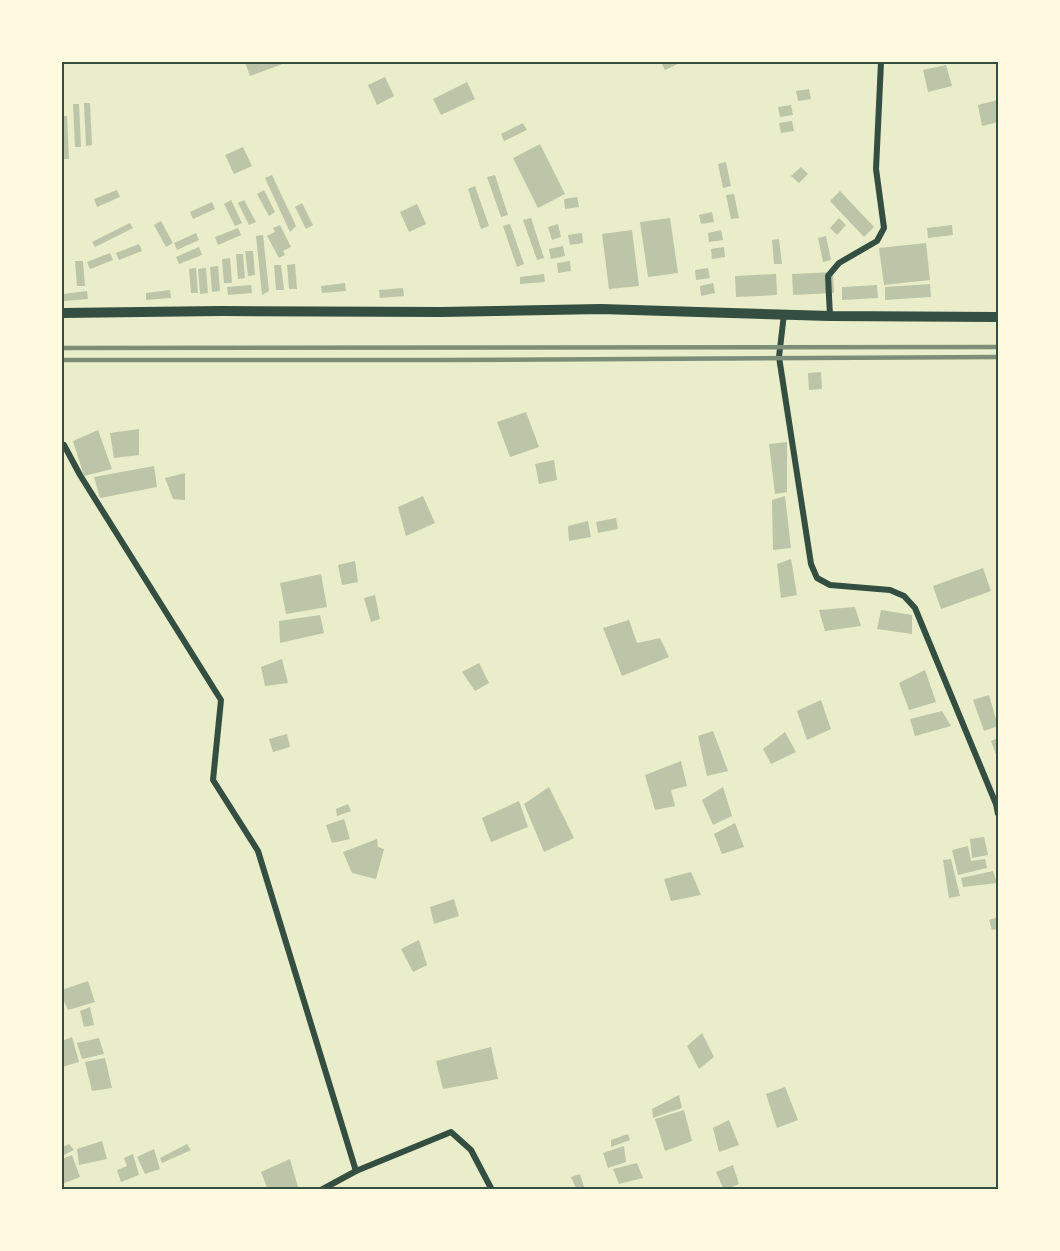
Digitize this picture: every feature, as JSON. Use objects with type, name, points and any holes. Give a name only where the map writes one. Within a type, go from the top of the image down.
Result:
[{"type":"street","points":[[830,316],[828,276],[839,263],[877,242],[884,228],[876,169],[881,62]]},
{"type":"street","points":[[62,313],[441,312],[601,309],[830,316],[999,317]]},
{"type":"street","points":[[784,314],[779,357],[811,564],[817,579],[830,585],[890,590],[904,596],[915,608],[999,814]]},
{"type":"street","points":[[64,445],[221,700],[213,780],[258,851],[356,1171]]},
{"type":"street","points":[[321,1190],[356,1171],[451,1132],[471,1150],[492,1190]]},
{"type":"building","points":[[245,62],[288,62],[250,76]]},
{"type":"building","points":[[661,62],[682,62],[665,70]]},
{"type":"building","points":[[946,65],[952,86],[928,92],[923,70]]},
{"type":"building","points":[[385,77],[394,96],[377,105],[368,85]]},
{"type":"building","points":[[467,82],[475,99],[441,115],[433,99]]},
{"type":"building","points":[[809,89],[811,99],[798,101],[796,91]]},
{"type":"building","points":[[998,100],[998,122],[982,126],[978,105]]},
{"type":"building","points":[[84,103],[90,103],[92,145],[86,146]]},
{"type":"building","points":[[73,104],[79,104],[81,147],[75,147]]},
{"type":"building","points":[[791,105],[793,115],[780,117],[778,107]]},
{"type":"building","points":[[62,116],[67,116],[69,159],[63,159]]},
{"type":"building","points":[[792,121],[794,131],[781,133],[779,123]]},
{"type":"building","points":[[523,123],[527,130],[504,141],[501,134]]},
{"type":"building","points":[[540,144],[565,194],[538,208],[513,158]]},
{"type":"building","points":[[243,147],[252,166],[234,174],[225,155]]},
{"type":"building","points":[[726,162],[731,186],[723,188],[718,164]]},
{"type":"building","points":[[801,167],[808,174],[799,183],[791,176]]},
{"type":"building","points":[[272,175],[296,226],[290,232],[265,178]]},
{"type":"building","points":[[495,175],[508,215],[501,217],[487,177]]},
{"type":"building","points":[[475,186],[489,226],[481,229],[468,189]]},
{"type":"building","points":[[117,190],[120,197],[97,207],[94,199]]},
{"type":"building","points":[[264,190],[275,212],[269,216],[257,194]]},
{"type":"building","points":[[840,191],[874,227],[864,237],[830,201]]},
{"type":"building","points":[[734,194],[739,218],[731,219],[726,195]]},
{"type":"building","points":[[577,197],[579,207],[565,209],[564,199]]},
{"type":"building","points":[[231,200],[242,223],[235,226],[224,204]]},
{"type":"building","points":[[244,200],[256,222],[249,225],[238,203]]},
{"type":"building","points":[[212,202],[215,209],[193,219],[190,212]]},
{"type":"building","points":[[302,203],[313,225],[306,229],[295,207]]},
{"type":"building","points":[[417,204],[426,224],[409,232],[400,212]]},
{"type":"building","points":[[712,212],[714,222],[701,224],[699,215]]},
{"type":"building","points":[[531,218],[544,258],[537,260],[523,220]]},
{"type":"building","points":[[670,218],[678,273],[648,277],[640,222]]},
{"type":"building","points":[[839,218],[846,225],[837,235],[830,228]]},
{"type":"building","points":[[161,221],[173,243],[166,247],[154,225]]},
{"type":"building","points":[[130,223],[133,228],[95,247],[92,242]]},
{"type":"building","points":[[510,224],[524,264],[517,267],[503,226]]},
{"type":"building","points":[[558,224],[561,237],[552,240],[548,227]]},
{"type":"building","points":[[280,225],[291,247],[283,251],[285,255],[279,258],[267,236],[275,232],[273,228]]},
{"type":"building","points":[[952,225],[953,235],[928,238],[927,228]]},
{"type":"building","points":[[238,228],[241,235],[218,245],[215,237]]},
{"type":"building","points":[[632,230],[639,286],[609,289],[602,234]]},
{"type":"building","points":[[721,230],[723,240],[709,242],[708,233]]},
{"type":"building","points":[[196,233],[199,240],[177,250],[174,243]]},
{"type":"building","points":[[582,233],[583,243],[570,245],[568,235]]},
{"type":"building","points":[[263,235],[269,291],[262,295],[256,236]]},
{"type":"building","points":[[826,236],[831,260],[823,262],[818,238]]},
{"type":"building","points":[[779,239],[782,264],[774,264],[772,240]]},
{"type":"building","points":[[926,243],[930,280],[884,285],[879,248]]},
{"type":"building","points":[[139,244],[142,251],[119,260],[116,253]]},
{"type":"building","points":[[563,246],[565,256],[551,259],[549,249]]},
{"type":"building","points":[[199,247],[202,255],[179,264],[176,257]]},
{"type":"building","points":[[724,247],[725,257],[712,259],[711,249]]},
{"type":"building","points":[[245,251],[253,251],[255,275],[248,276]]},
{"type":"building","points":[[110,253],[113,260],[90,269],[87,262]]},
{"type":"building","points":[[236,254],[243,254],[245,278],[238,279]]},
{"type":"building","points":[[230,258],[232,283],[224,283],[222,259]]},
{"type":"building","points":[[75,261],[83,261],[85,286],[77,286]]},
{"type":"building","points":[[570,261],[571,271],[558,273],[557,263]]},
{"type":"building","points":[[295,264],[297,289],[289,289],[287,265]]},
{"type":"building","points":[[274,265],[281,265],[284,290],[276,290]]},
{"type":"building","points":[[218,266],[220,291],[212,292],[210,267]]},
{"type":"building","points":[[196,268],[198,293],[191,293],[189,269]]},
{"type":"building","points":[[206,268],[208,293],[200,294],[198,269]]},
{"type":"building","points":[[708,268],[710,278],[696,280],[695,270]]},
{"type":"building","points":[[833,272],[834,293],[793,295],[792,274]]},
{"type":"building","points":[[544,274],[545,282],[520,284],[520,277]]},
{"type":"building","points":[[776,274],[777,295],[736,297],[735,276]]},
{"type":"building","points":[[345,283],[346,291],[322,293],[321,286]]},
{"type":"building","points":[[713,283],[715,293],[701,296],[700,286]]},
{"type":"building","points":[[930,284],[931,297],[885,300],[885,287]]},
{"type":"building","points":[[251,285],[252,293],[228,295],[227,287]]},
{"type":"building","points":[[877,285],[878,298],[842,300],[842,287]]},
{"type":"building","points":[[403,288],[404,296],[380,298],[379,290]]},
{"type":"building","points":[[170,290],[171,298],[146,300],[146,293]]},
{"type":"building","points":[[87,291],[88,299],[64,301],[63,294]]},
{"type":"building","points":[[821,372],[822,389],[809,390],[808,373]]},
{"type":"building","points":[[526,412],[539,447],[510,457],[497,422]]},
{"type":"building","points":[[139,429],[139,455],[114,458],[110,433]]},
{"type":"building","points":[[98,430],[112,469],[84,476],[73,441]]},
{"type":"building","points":[[787,442],[787,492],[775,494],[769,444]]},
{"type":"building","points":[[554,460],[557,480],[539,484],[535,464]]},
{"type":"building","points":[[154,466],[157,487],[100,498],[94,477]]},
{"type":"building","points":[[185,473],[185,500],[173,499],[165,478]]},
{"type":"building","points":[[423,496],[435,523],[406,536],[398,507]]},
{"type":"building","points":[[785,496],[791,548],[773,550],[772,500]]},
{"type":"building","points":[[616,518],[618,529],[598,533],[596,522]]},
{"type":"building","points":[[588,521],[591,537],[569,541],[568,526]]},
{"type":"building","points":[[791,559],[797,595],[781,598],[777,564]]},
{"type":"building","points":[[355,561],[358,582],[342,585],[338,565]]},
{"type":"building","points":[[983,568],[991,591],[941,609],[933,586]]},
{"type":"building","points":[[321,574],[327,607],[286,614],[280,583]]},
{"type":"building","points":[[375,595],[380,619],[371,622],[364,598]]},
{"type":"building","points":[[855,607],[861,626],[825,631],[819,610]]},
{"type":"building","points":[[881,610],[912,615],[912,634],[877,629]]},
{"type":"building","points":[[320,615],[324,633],[280,643],[279,621]]},
{"type":"building","points":[[629,620],[637,643],[660,638],[669,657],[622,676],[603,628]]},
{"type":"building","points":[[282,659],[288,683],[265,686],[261,667]]},
{"type":"building","points":[[479,663],[489,683],[475,691],[462,672]]},
{"type":"building","points":[[925,670],[936,702],[909,710],[899,683]]},
{"type":"building","points":[[989,695],[998,726],[984,731],[973,700]]},
{"type":"building","points":[[821,700],[831,729],[807,740],[797,711]]},
{"type":"building","points":[[942,711],[951,726],[915,736],[910,719]]},
{"type":"building","points":[[713,731],[728,771],[707,776],[698,736]]},
{"type":"building","points":[[785,732],[796,752],[771,764],[763,749]]},
{"type":"building","points":[[287,734],[290,747],[273,752],[269,739]]},
{"type":"building","points":[[998,738],[998,760],[991,741]]},
{"type":"building","points":[[681,761],[687,786],[671,790],[675,806],[655,810],[645,775]]},
{"type":"building","points":[[549,787],[574,838],[544,852],[524,804]]},
{"type":"building","points":[[723,787],[732,816],[713,825],[702,800]]},
{"type":"building","points":[[519,801],[528,827],[491,842],[482,818]]},
{"type":"building","points":[[348,804],[351,811],[337,816],[336,809]]},
{"type":"building","points":[[344,819],[350,839],[332,843],[326,825]]},
{"type":"building","points":[[735,823],[744,847],[722,854],[714,834]]},
{"type":"building","points":[[984,837],[988,855],[972,858],[970,839]]},
{"type":"building","points":[[377,839],[378,847],[384,849],[376,879],[352,873],[343,852]]},
{"type":"building","points":[[968,846],[971,861],[985,859],[987,868],[958,875],[952,850]]},
{"type":"building","points":[[951,859],[960,896],[949,898],[943,860]]},
{"type":"building","points":[[993,871],[997,883],[963,887],[961,878]]},
{"type":"building","points":[[691,872],[701,895],[671,901],[664,879]]},
{"type":"building","points":[[454,899],[459,916],[434,924],[430,907]]},
{"type":"building","points":[[998,917],[998,929],[992,930],[989,920]]},
{"type":"building","points":[[419,940],[427,965],[413,972],[401,949]]},
{"type":"building","points":[[88,981],[95,1002],[68,1010],[62,997],[62,990]]},
{"type":"building","points":[[90,1007],[94,1025],[84,1027],[80,1011]]},
{"type":"building","points":[[702,1033],[714,1057],[699,1069],[687,1046]]},
{"type":"building","points":[[72,1037],[79,1062],[62,1067],[62,1041]]},
{"type":"building","points":[[99,1038],[104,1054],[82,1059],[77,1043]]},
{"type":"building","points":[[491,1047],[498,1079],[443,1089],[436,1061]]},
{"type":"building","points":[[105,1058],[112,1088],[92,1091],[85,1062]]},
{"type":"building","points":[[785,1087],[798,1120],[777,1128],[766,1094]]},
{"type":"building","points":[[679,1095],[682,1108],[653,1118],[652,1109]]},
{"type":"building","points":[[684,1110],[692,1141],[665,1151],[655,1119]]},
{"type":"building","points":[[729,1120],[739,1145],[719,1152],[713,1128]]},
{"type":"building","points":[[628,1134],[630,1140],[611,1147],[611,1140]]},
{"type":"building","points":[[102,1141],[107,1159],[79,1165],[77,1149]]},
{"type":"building","points":[[69,1144],[74,1150],[62,1156],[62,1147]]},
{"type":"building","points":[[187,1144],[191,1150],[162,1163],[160,1158]]},
{"type":"building","points":[[624,1146],[626,1162],[608,1168],[603,1153]]},
{"type":"building","points":[[154,1149],[160,1169],[145,1174],[137,1157]]},
{"type":"building","points":[[133,1154],[139,1175],[121,1182],[117,1170],[127,1166],[124,1158]]},
{"type":"building","points":[[72,1155],[80,1177],[62,1184],[62,1159]]},
{"type":"building","points":[[290,1159],[298,1187],[290,1190],[268,1190],[261,1172]]},
{"type":"building","points":[[637,1163],[643,1178],[619,1184],[613,1169]]},
{"type":"building","points":[[733,1165],[739,1184],[724,1190],[716,1172]]},
{"type":"building","points":[[580,1174],[585,1190],[577,1190],[571,1177]]},
{"type":"railway","points":[[62,348],[998,347]]},
{"type":"railway","points":[[62,360],[998,357]]}]
